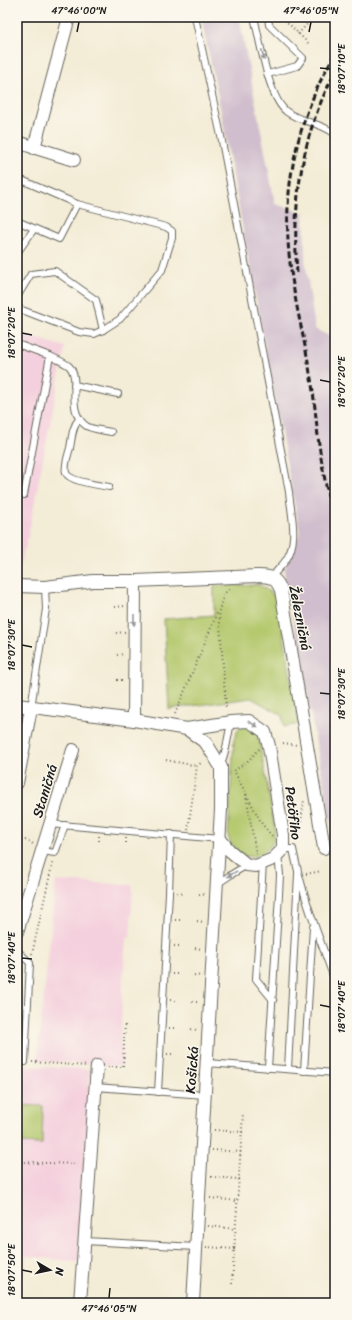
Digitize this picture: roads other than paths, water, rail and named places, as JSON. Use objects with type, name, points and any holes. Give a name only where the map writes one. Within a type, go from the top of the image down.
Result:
[{"type":"street","points":[[34,148],[69,17]]},
{"type":"street","points":[[17,142],[74,160]]},
{"type":"street","name":"Železničná","points":[[17,586],[45,587],[93,581],[135,581],[258,576],[272,577],[277,581],[281,590],[324,848]]},
{"type":"street","points":[[134,720],[135,581]]},
{"type":"street","name":"Petöfiho","points":[[17,705],[134,720],[187,729],[231,722],[249,721],[265,732],[269,746],[280,851],[273,859],[259,859],[256,866],[247,865]]},
{"type":"street","points":[[17,783],[31,708]]},
{"type":"street","name":"Petöfiho","points":[[187,729],[206,743],[221,767]]},
{"type":"street","name":"Staničná","points":[[17,932],[73,750]]},
{"type":"street","points":[[221,767],[222,809],[220,839],[229,850],[247,865]]},
{"type":"street","name":"Košická","points":[[193,1303],[201,1247],[206,1095],[220,839]]},
{"type":"street","points":[[80,1303],[97,1066]]},
{"type":"lane","points":[[195,17],[226,159],[289,492],[294,540],[286,561],[277,569],[272,577]]},
{"type":"lane","points":[[254,17],[268,74],[276,99],[286,112],[300,119],[321,125],[335,134]]},
{"type":"lane","points":[[268,17],[269,25],[302,58],[297,66],[268,74]]},
{"type":"lane","points":[[17,178],[77,204],[166,227],[172,231],[172,238],[162,270],[120,319],[103,330],[94,334],[79,332],[17,308]]},
{"type":"lane","points":[[17,221],[60,239],[77,204]]},
{"type":"lane","points":[[17,253],[34,229]]},
{"type":"lane","points":[[17,297],[31,274],[55,271],[96,300],[103,330]]},
{"type":"lane","points":[[17,344],[50,356],[69,366],[73,372],[76,413],[79,419],[86,426],[111,432]]},
{"type":"lane","points":[[24,495],[50,356]]},
{"type":"lane","points":[[74,386],[118,394]]},
{"type":"lane","points":[[79,419],[76,422],[74,430],[66,466],[66,473],[77,480],[110,487]]},
{"type":"lane","points":[[31,708],[46,609],[45,587]]},
{"type":"lane","points":[[221,767],[231,722]]},
{"type":"lane","points":[[50,824],[220,839]]},
{"type":"lane","points":[[42,851],[55,853],[65,825]]},
{"type":"lane","points":[[158,1092],[171,834]]},
{"type":"lane","points":[[268,1068],[280,875],[280,851],[293,849],[298,874],[314,924],[335,981]]},
{"type":"lane","points":[[259,859],[256,979],[273,1000]]},
{"type":"lane","points":[[217,884],[247,865]]},
{"type":"lane","points":[[288,1070],[298,874]]},
{"type":"lane","points":[[304,1071],[314,924]]},
{"type":"lane","points":[[17,950],[30,963],[25,1062]]},
{"type":"lane","points":[[208,1063],[334,1073],[335,1028]]},
{"type":"lane","points":[[95,1087],[206,1095]]},
{"type":"lane","points":[[84,1242],[201,1247]]},
{"type":"railway","points":[[335,54],[322,78],[302,129],[290,182],[288,209],[288,236],[292,277],[308,359],[320,451],[335,531]]},
{"type":"railway","points":[[297,273],[296,222],[301,170],[314,120],[323,96],[335,73]]}]
